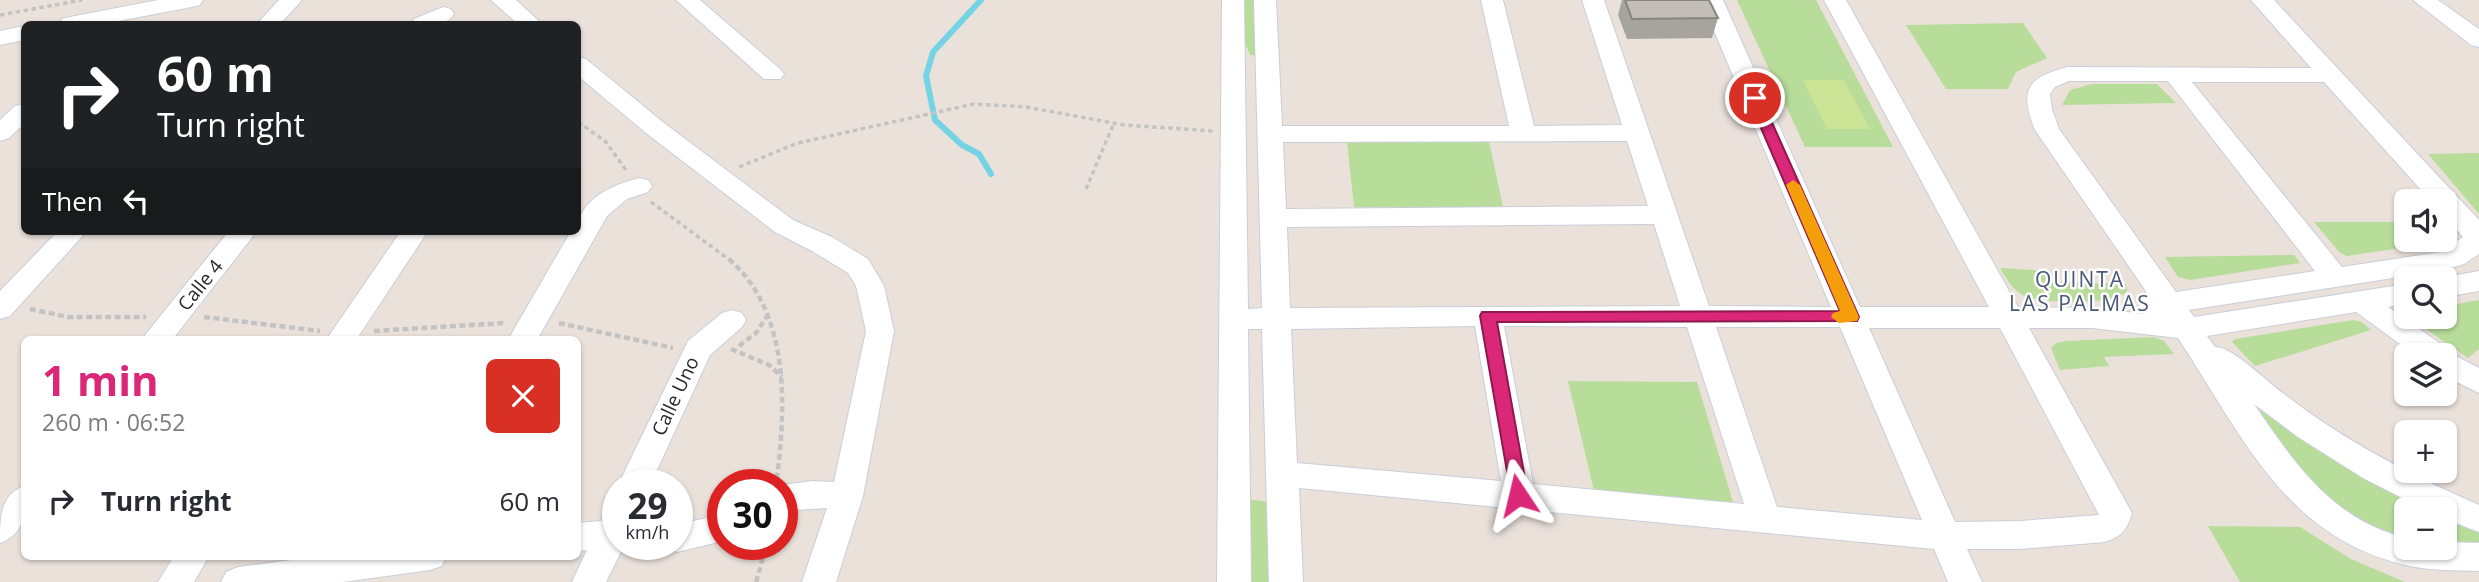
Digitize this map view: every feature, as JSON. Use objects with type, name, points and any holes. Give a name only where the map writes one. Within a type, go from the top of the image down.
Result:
[{"type":"street","points":[[103,21],[125,19],[192,0]]},
{"type":"street","points":[[271,21],[291,0]]},
{"type":"street","points":[[502,0],[527,21]]},
{"type":"street","points":[[687,0],[772,74]]},
{"type":"street","points":[[1233,0],[1234,582]]},
{"type":"street","points":[[1265,0],[1286,582]]},
{"type":"street","points":[[1492,0],[1523,133]]},
{"type":"street","points":[[1593,0],[1765,519]]},
{"type":"street","points":[[1712,0],[1965,582]]},
{"type":"street","points":[[1282,474],[1945,536],[2020,535],[2105,528],[2115,519],[2116,513],[1835,0]]},
{"type":"street","points":[[2092,318],[2168,303],[2455,258],[2473,245],[2478,237],[2262,0]]},
{"type":"street","points":[[2424,0],[2479,40]]},
{"type":"street","points":[[428,21],[443,14]]},
{"type":"street","points":[[0,38],[21,34]]},
{"type":"street","points":[[581,66],[783,226],[822,244],[858,266],[870,286],[877,307],[880,331],[847,496],[819,582]]},
{"type":"street","points":[[2331,75],[2068,74],[2051,78],[2040,88],[2036,98],[2047,130],[2187,329],[2285,475],[2321,513],[2375,542],[2409,553],[2479,557]]},
{"type":"street","points":[[2174,74],[2336,278]]},
{"type":"street","points":[[0,133],[21,114]]},
{"type":"street","points":[[1270,134],[1639,133]]},
{"type":"street","points":[[527,330],[597,210],[618,192],[639,186]]},
{"type":"street","points":[[1273,218],[1665,215]]},
{"type":"street","points":[[1,308],[70,235]]},
{"type":"street","name":"Calle 4","points":[[158,336],[241,235]]},
{"type":"street","points":[[342,336],[412,235]]},
{"type":"street","points":[[2457,285],[2479,281]]},
{"type":"street","points":[[1234,318],[2092,318],[2187,329],[2394,296]]},
{"type":"street","points":[[2360,301],[2418,343]]},
{"type":"street","points":[[1488,316],[1518,495]]},
{"type":"street","name":"Calle Uno","points":[[642,469],[698,349],[732,320]]},
{"type":"street","points":[[2187,329],[2263,396],[2332,444],[2420,492],[2479,519]]},
{"type":"street","points":[[2457,369],[2479,382]]},
{"type":"street","points":[[798,496],[847,496]]},
{"type":"street","points":[[0,529],[21,503]]},
{"type":"street","points":[[581,536],[602,531]]},
{"type":"street","points":[[589,582],[602,556]]},
{"type":"street","points":[[175,582],[190,560]]},
{"type":"street","points":[[238,582],[406,564]]},
{"type":"path","points":[[0,15],[82,0]]},
{"type":"path","points":[[717,176],[799,143],[975,104],[1026,107],[1114,123],[1234,132]]},
{"type":"path","points":[[1086,189],[1114,123]]},
{"type":"path","points":[[581,124],[604,142],[639,186]]},
{"type":"path","points":[[1,308],[34,310],[68,317],[211,317],[342,336],[527,330],[566,323],[669,348],[732,349],[769,365],[782,377]]},
{"type":"path","points":[[756,582],[762,560]]},
{"type":"green space","points":[[1240,0],[1257,0],[1256,56],[1250,55],[1241,33]]},
{"type":"green space","points":[[1737,0],[1816,0],[1893,147],[1805,147]]},
{"type":"green space","points":[[2023,23],[2047,58],[2016,72],[2008,89],[1946,89],[1906,25]]},
{"type":"green space","points":[[1803,80],[1844,80],[1870,129],[1827,129]]},
{"type":"green space","points":[[2092,84],[2157,84],[2176,103],[2062,105],[2070,90]]},
{"type":"green space","points":[[1489,141],[1503,207],[1354,207],[1347,142]]},
{"type":"green space","points":[[2479,153],[2479,214],[2428,154]]},
{"type":"green space","points":[[2314,222],[2394,222],[2394,249],[2347,256],[2340,253]]},
{"type":"green space","points":[[2294,255],[2300,263],[2190,280],[2178,277],[2165,257]]},
{"type":"green space","points":[[2000,268],[2050,271],[2057,282],[2126,284],[2127,291],[2120,296],[2094,301],[2034,299],[2017,291]]},
{"type":"green space","points":[[2479,300],[2479,349],[2468,358],[2457,350],[2457,343],[2446,343],[2426,329],[2457,329],[2457,304]]},
{"type":"green space","points":[[2353,320],[2362,322],[2371,330],[2255,366],[2232,342],[2235,339]]},
{"type":"green space","points":[[2154,337],[2164,341],[2174,354],[2104,357],[2109,366],[2060,370],[2051,348],[2056,343],[2066,341]]},
{"type":"green space","points":[[1568,381],[1697,382],[1733,502],[1594,491]]},
{"type":"green space","points":[[2262,409],[2408,497],[2394,497],[2394,533],[2353,520],[2302,477],[2260,412]]},
{"type":"green space","points":[[1246,499],[1270,502],[1272,582],[1246,582]]},
{"type":"green space","points":[[2457,521],[2479,530],[2479,546],[2457,543]]},
{"type":"green space","points":[[2208,526],[2300,527],[2351,559],[2405,582],[2240,582]]},
{"type":"building","points":[[1625,0],[1709,0],[1718,18],[1632,19]]},
{"type":"waterway","points":[[981,0],[933,52],[926,76],[935,120],[962,145],[979,154],[991,174]]},
{"type":"slow traffic","points":[[1793,185],[1851,317],[1839,317]]},
{"type":"district","name":"QUINTA LAS PALMAS","points":[[2080,291]]},
{"type":"route","points":[[1518,495],[1488,316],[1851,317],[1755,98]]}]
